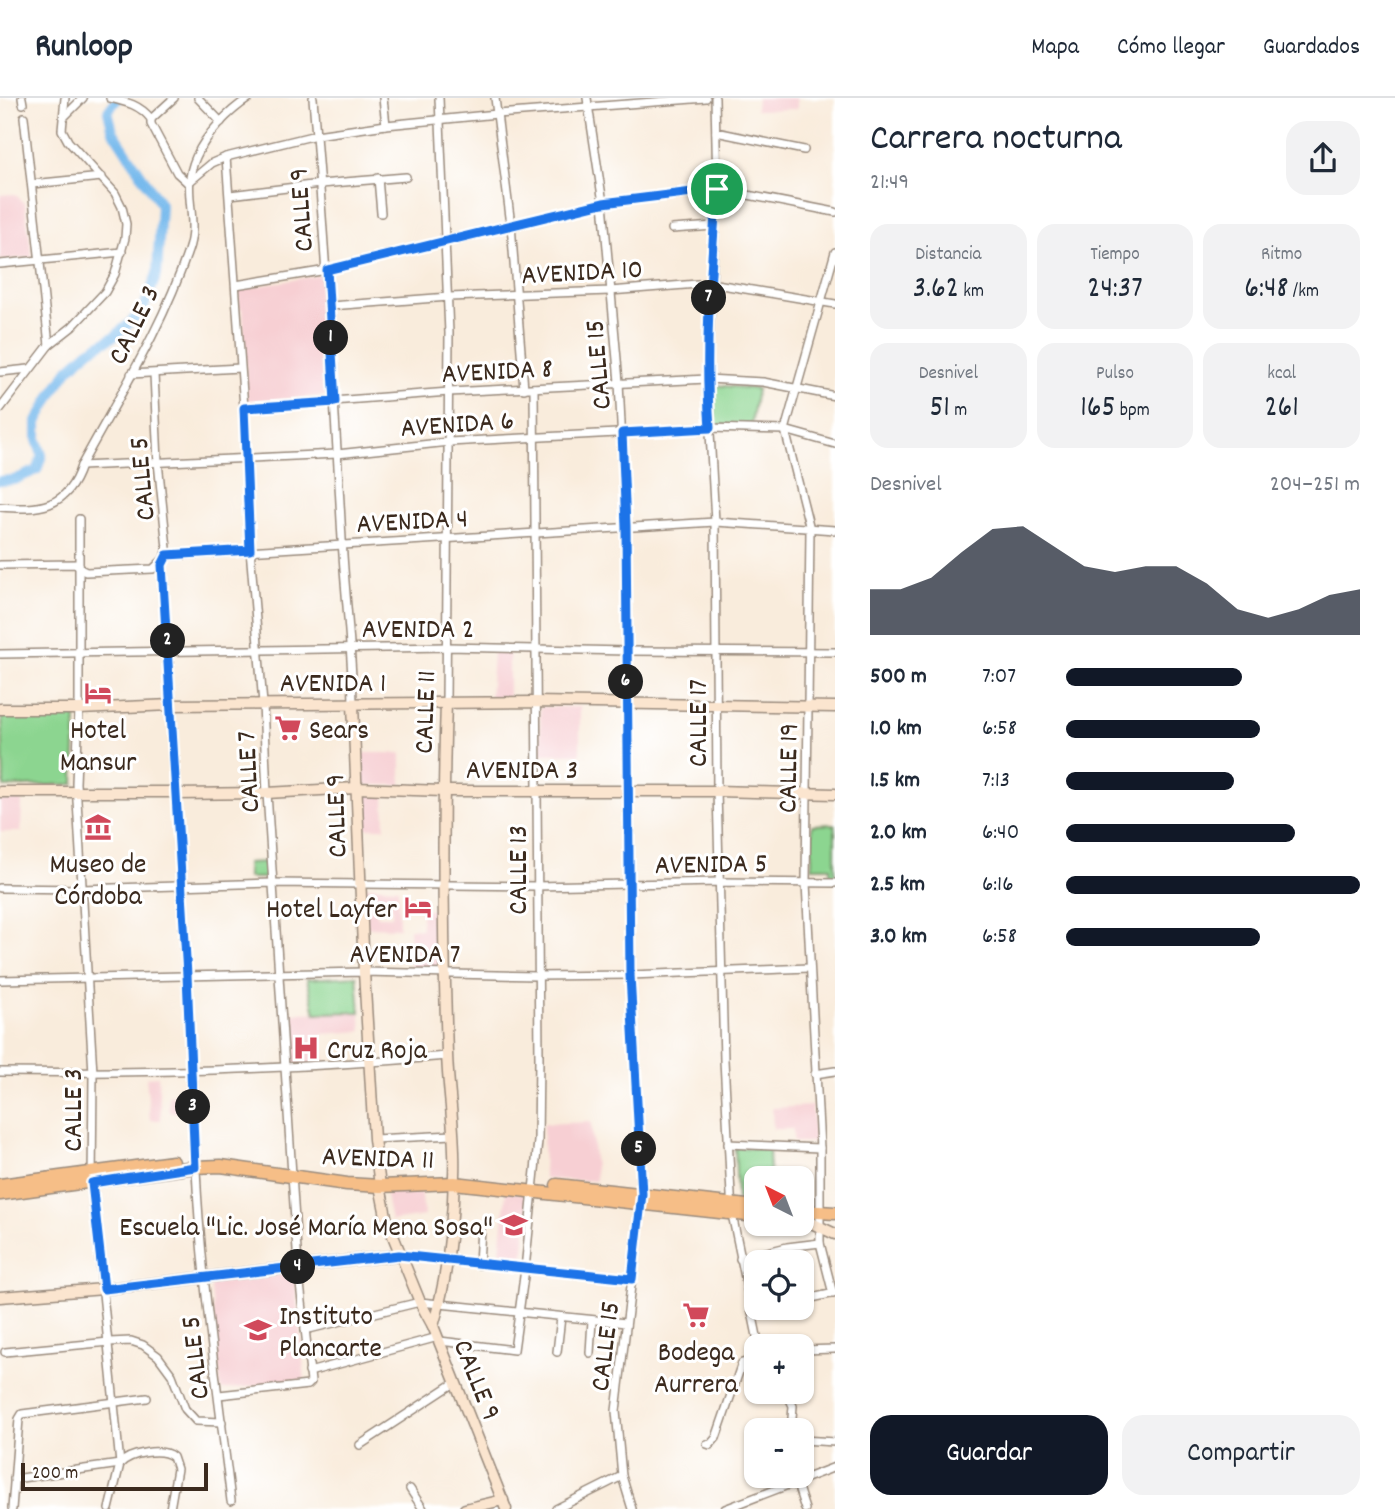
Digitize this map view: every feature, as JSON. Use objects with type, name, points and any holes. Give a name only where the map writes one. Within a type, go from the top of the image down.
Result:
[{"type":"main road","name":"AVENIDA 1","points":[[0,709],[535,702],[835,706]]},
{"type":"main road","name":"CALLE 11","points":[[437,1335],[454,1179],[447,1056],[443,791],[446,703]]},
{"type":"main road","name":"CALLE 9","points":[[353,704],[363,972],[374,1139],[387,1222],[399,1255],[437,1335],[505,1505]]},
{"type":"main road","name":"AVENIDA 3","points":[[0,792],[267,793],[356,788],[835,794]]},
{"type":"main road","name":"AVENIDA 11","points":[[0,1194],[92,1177],[230,1159],[293,1173],[380,1182],[454,1179],[534,1186],[744,1213]]},
{"type":"main road","name":"AVENIDA 11","points":[[0,1185],[92,1177]]},
{"type":"main road","name":"AVENIDA 11","points":[[731,1210],[744,1208]]},
{"type":"main road","points":[[820,1220],[835,1213]]},
{"type":"main road","points":[[814,1219],[835,1221]]},
{"type":"main road","points":[[820,1220],[835,1234]]},
{"type":"main road","points":[[0,1297],[104,1289],[399,1255]]},
{"type":"main road","points":[[465,1509],[505,1505]]},
{"type":"street","points":[[0,409],[49,345],[72,327],[105,292],[115,274],[122,252],[125,224],[122,207],[116,193],[68,141],[62,130],[65,98]]},
{"type":"street","points":[[63,118],[83,98]]},
{"type":"street","points":[[110,98],[136,105],[152,120]]},
{"type":"street","points":[[174,98],[151,124],[177,173],[188,183]]},
{"type":"street","points":[[198,98],[221,122]]},
{"type":"street","points":[[188,183],[197,153],[221,122],[249,98]]},
{"type":"street","name":"CALLE 9","points":[[313,98],[330,306],[342,544],[352,648],[353,704]]},
{"type":"street","points":[[383,98],[386,125]]},
{"type":"street","name":"CALLE 11","points":[[439,98],[449,297],[446,703]]},
{"type":"street","points":[[495,98],[518,295],[524,389]]},
{"type":"street","name":"CALLE 15","points":[[587,98],[603,203],[619,382],[626,526],[630,975],[641,1199],[616,1411],[622,1476],[632,1509]]},
{"type":"street","points":[[188,183],[212,163],[226,157],[316,135],[497,114],[706,98]]},
{"type":"street","name":"CALLE 17","points":[[715,98],[717,189],[706,379],[715,522],[717,791],[728,1144],[731,1210],[744,1278]]},
{"type":"street","points":[[23,117],[49,345]]},
{"type":"street","points":[[716,132],[804,150]]},
{"type":"street","name":"CALLE 7","points":[[219,1395],[310,1384],[298,1266],[284,1065],[260,650],[250,550],[244,408],[226,157]]},
{"type":"street","points":[[32,184],[102,177]]},
{"type":"street","points":[[230,195],[406,177]]},
{"type":"street","points":[[378,178],[382,213]]},
{"type":"street","name":"CALLE 3","points":[[0,507],[33,508],[51,504],[63,497],[78,475],[166,305],[190,248],[192,227],[188,183]]},
{"type":"street","points":[[236,285],[327,270],[603,203],[717,189],[835,212]]},
{"type":"street","points":[[672,229],[714,226]]},
{"type":"street","points":[[0,264],[122,252]]},
{"type":"street","points":[[785,430],[835,252]]},
{"type":"street","name":"AVENIDA 10","points":[[330,306],[710,283],[835,304]]},
{"type":"street","points":[[131,374],[240,368]]},
{"type":"street","points":[[0,372],[29,369]]},
{"type":"street","name":"CALLE 5","points":[[154,374],[158,462],[167,555],[162,565],[182,884],[195,1163],[205,1278],[231,1501]]},
{"type":"street","name":"AVENIDA 8","points":[[244,408],[449,391],[706,379],[763,382],[835,396]]},
{"type":"street","name":"CALLE 13","points":[[437,1335],[514,1350],[534,1186],[538,1141],[534,388]]},
{"type":"street","name":"AVENIDA 6","points":[[81,466],[337,454],[449,442],[710,428],[785,430],[835,444]]},
{"type":"street","name":"CALLE 19","points":[[785,430],[810,529],[806,883],[820,1148],[820,1242],[834,1294]]},
{"type":"street","points":[[79,519],[79,709]]},
{"type":"street","name":"AVENIDA 4","points":[[0,565],[78,564],[86,572],[153,569],[167,555],[715,522],[835,530]]},
{"type":"street","name":"AVENIDA 2","points":[[0,654],[448,647],[835,652]]},
{"type":"street","name":"CALLE 3","points":[[79,709],[76,792],[93,1073],[92,1177],[120,1464],[109,1509]]},
{"type":"street","name":"AVENIDA 5","points":[[0,888],[81,889],[273,883],[537,886],[719,882],[835,883]]},
{"type":"street","name":"AVENIDA 7","points":[[0,980],[363,972],[630,975],[809,968]]},
{"type":"street","points":[[0,1072],[192,1070],[447,1056]]},
{"type":"street","points":[[815,1074],[835,1071]]},
{"type":"street","points":[[374,1139],[453,1135]]},
{"type":"street","points":[[728,1144],[820,1148]]},
{"type":"street","points":[[479,1265],[481,1227]]},
{"type":"street","points":[[740,1259],[820,1242]]},
{"type":"street","points":[[399,1255],[632,1279]]},
{"type":"street","points":[[814,1298],[834,1294]]},
{"type":"street","points":[[305,1330],[420,1302],[626,1323]]},
{"type":"street","points":[[557,1352],[561,1317]]},
{"type":"street","points":[[590,1353],[592,1320]]},
{"type":"street","points":[[309,1372],[437,1335]]},
{"type":"street","points":[[5,1352],[131,1341],[143,1345],[158,1356],[172,1375],[185,1409],[195,1421],[222,1422]]},
{"type":"street","points":[[814,1350],[835,1349]]},
{"type":"street","points":[[707,1444],[710,1445],[716,1438],[744,1362]]},
{"type":"street","points":[[360,1445],[456,1382]]},
{"type":"street","points":[[12,1509],[20,1416],[147,1398]]},
{"type":"street","points":[[814,1441],[835,1442]]},
{"type":"street","points":[[14,1479],[120,1464],[126,1458],[162,1451],[173,1457],[177,1469],[170,1509]]},
{"type":"street","points":[[814,1473],[835,1467]]},
{"type":"street","points":[[556,1509],[622,1476]]},
{"type":"street","points":[[725,1509],[774,1488]]},
{"type":"street","points":[[798,1488],[805,1509]]},
{"type":"street","points":[[410,1489],[423,1509]]},
{"type":"shaded area","points":[[757,98],[797,98],[797,109],[756,110]]},
{"type":"shaded area","points":[[15,194],[25,204],[32,257],[0,260],[0,195]]},
{"type":"shaded area","points":[[325,274],[328,396],[247,402],[243,309],[239,308],[238,290]]},
{"type":"shaded area","points":[[493,652],[509,652],[509,699],[490,699]]},
{"type":"shaded area","points":[[540,707],[580,707],[580,754],[541,754]]},
{"type":"shaded area","points":[[363,753],[401,753],[401,785],[363,785]]},
{"type":"shaded area","points":[[359,792],[384,793],[385,828],[361,828]]},
{"type":"shaded area","points":[[0,800],[22,800],[21,832],[0,832]]},
{"type":"shaded area","points":[[363,886],[398,888],[399,928],[365,927]],"holes":[[[375,899],[391,900],[392,916],[377,916]]]},
{"type":"shaded area","points":[[421,910],[441,910],[442,969],[411,970],[409,928],[422,929]]},
{"type":"shaded area","name":"Cruz Roja","points":[[360,1012],[362,1031],[322,1034],[325,1063],[291,1064],[286,1013]]},
{"type":"shaded area","points":[[158,1076],[161,1120],[150,1120],[146,1077]]},
{"type":"shaded area","points":[[189,1094],[189,1111],[169,1112],[168,1095]]},
{"type":"shaded area","points":[[812,1106],[814,1142],[793,1142],[793,1129],[773,1129],[772,1108]]},
{"type":"shaded area","points":[[591,1122],[596,1181],[544,1179],[543,1124]]},
{"type":"shaded area","points":[[421,1187],[424,1216],[391,1221],[385,1191]]},
{"type":"shaded area","name":"Escuela \"Lic. José María Mena Sosa\"","points":[[506,1191],[526,1194],[528,1198],[523,1266],[499,1264]]},
{"type":"shaded area","name":"Instituto Plancarte","points":[[290,1269],[294,1273],[305,1380],[221,1390],[210,1279]]},
{"type":"green space","points":[[714,385],[757,389],[751,426],[715,425]]},
{"type":"green space","points":[[2,715],[76,715],[74,784],[4,787]]},
{"type":"green space","points":[[835,824],[835,880],[830,880],[830,867],[812,867],[812,825]]},
{"type":"green space","points":[[266,862],[267,878],[248,878],[247,863]]},
{"type":"green space","points":[[357,976],[360,1012],[315,1013],[307,979]]},
{"type":"green space","points":[[735,1147],[769,1149],[770,1166],[744,1166],[744,1200],[737,1199]]},
{"type":"waterway","points":[[0,481],[14,480],[37,470],[42,455],[37,440],[37,422],[54,391],[69,369],[89,351],[115,336],[142,312],[157,274],[161,205],[113,131],[108,111],[118,98]]},
{"type":"place","name":"Hotel Mansur","points":[[98,693]]},
{"type":"place","name":"Sears","points":[[288,728]]},
{"type":"place","name":"Museo de Córdoba","points":[[98,827]]},
{"type":"place","name":"Hotel Layfer","points":[[418,907]]},
{"type":"place","name":"Cruz Roja","points":[[306,1048]]},
{"type":"place","name":"Escuela \"Lic. José María Mena Sosa\"","points":[[514,1225]]},
{"type":"place","name":"Bodega Aurrera","points":[[696,1315]]},
{"type":"place","name":"Instituto Plancarte","points":[[258,1330]]},
{"type":"route","points":[[717,189],[706,379],[710,428],[622,433],[626,526],[630,975],[642,1194],[632,1279],[399,1255],[104,1289],[92,1183],[195,1167],[187,975],[162,565],[167,555],[250,550],[244,408],[335,402],[327,270],[603,203],[717,189]]}]
